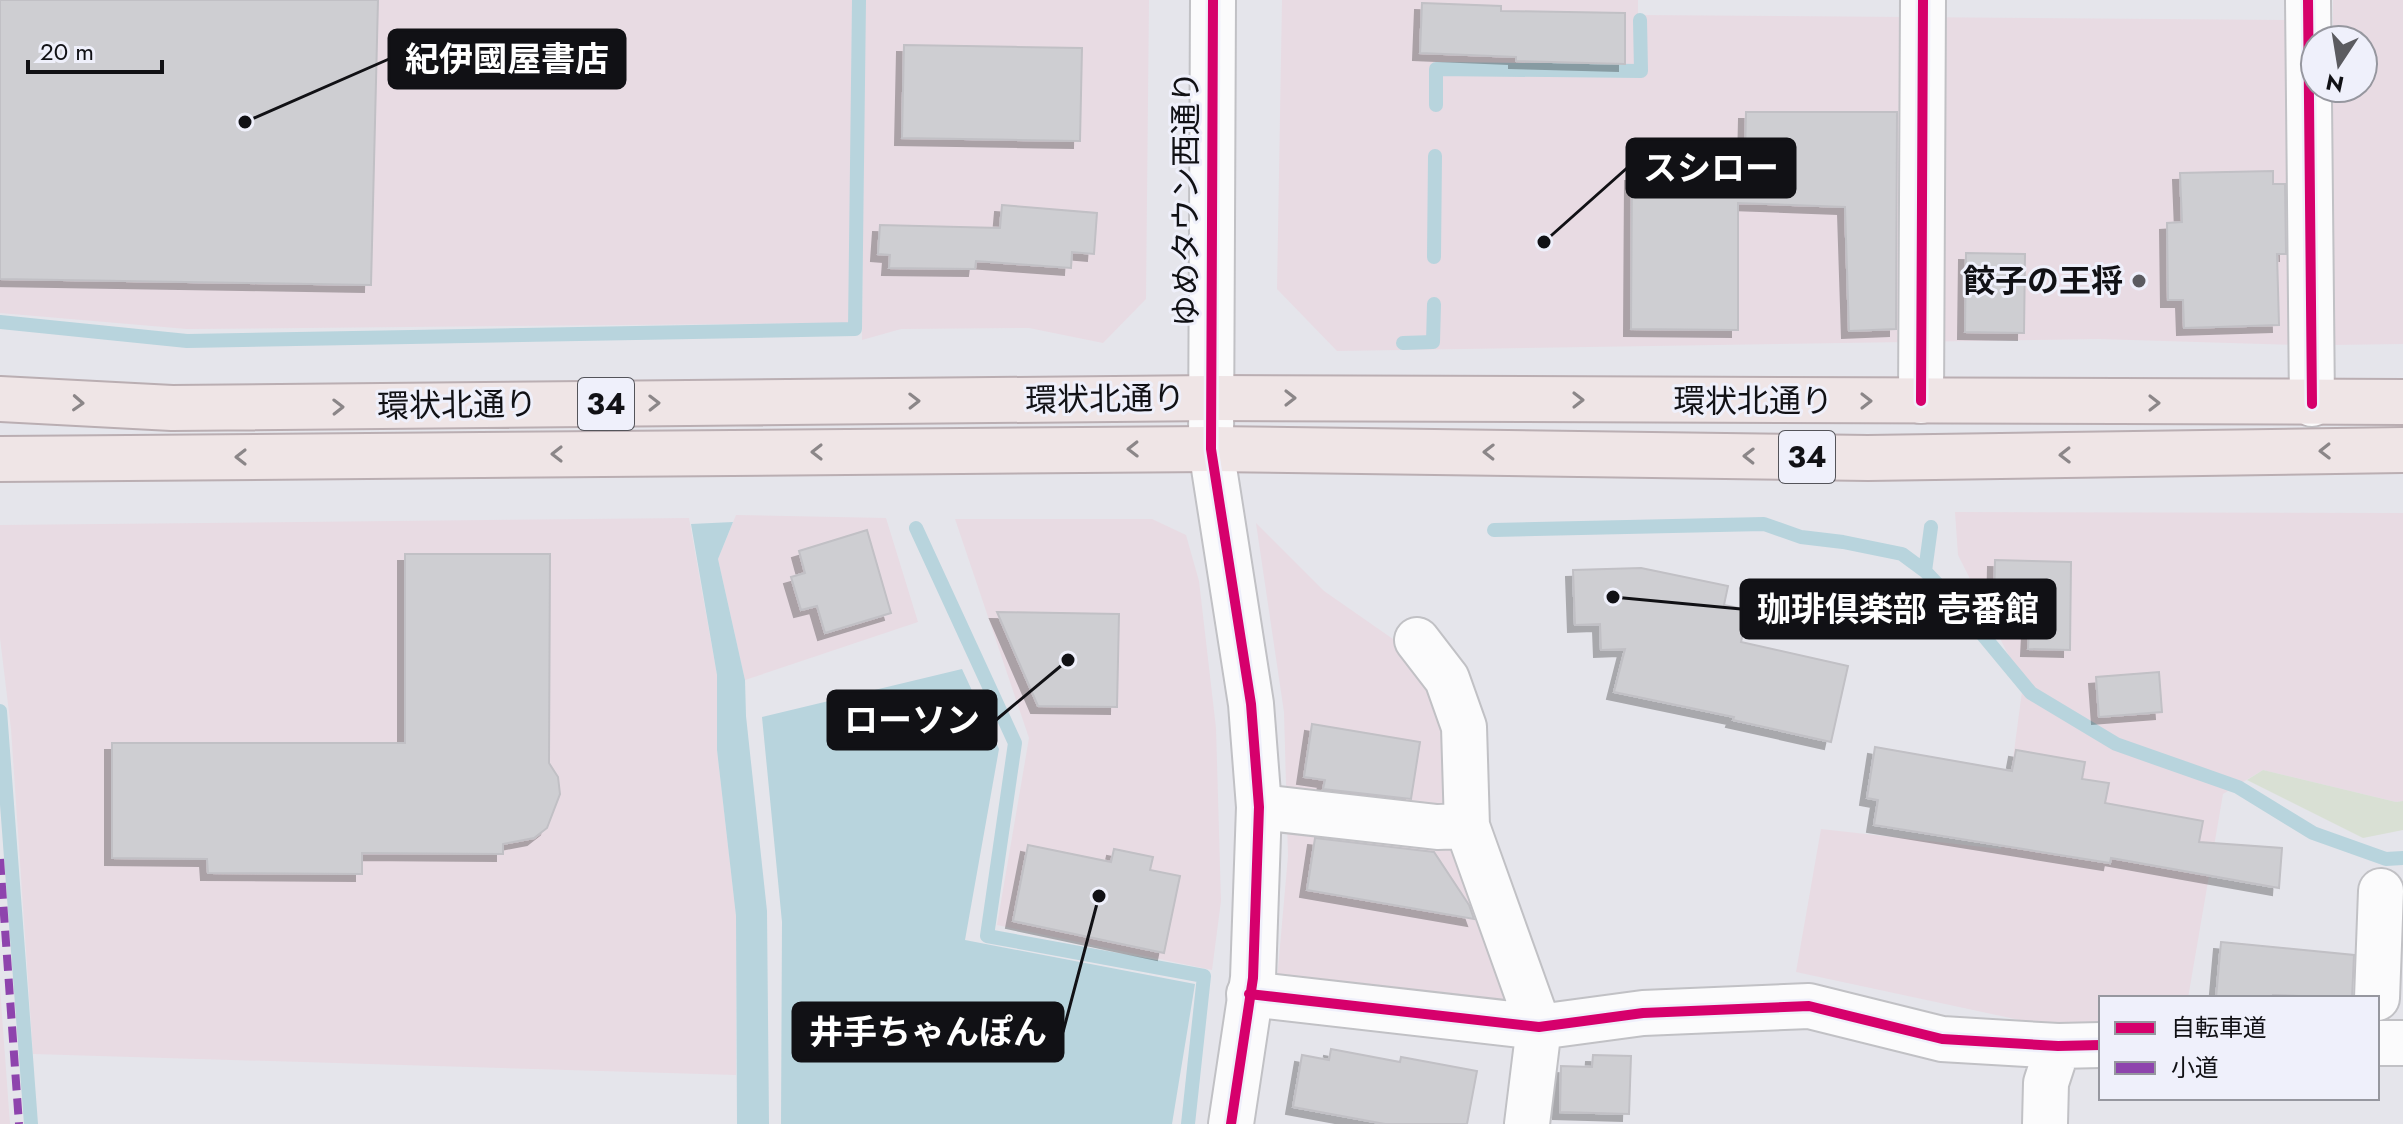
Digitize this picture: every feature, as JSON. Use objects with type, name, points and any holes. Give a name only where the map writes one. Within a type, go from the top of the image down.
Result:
[{"type":"highway","name":"環状北通り","points":[[0,399],[172,408],[1212,398],[2403,402]]},
{"type":"highway","name":"環状北通り","points":[[0,459],[1211,449],[1868,458],[2403,450]]},
{"type":"street","name":"ゆめタウン西通り","points":[[1213,0],[1211,449],[1251,704],[1259,807],[1253,978],[1231,1124]]},
{"type":"street","points":[[1921,401],[1923,0]]},
{"type":"street","points":[[2308,0],[2312,404]]},
{"type":"street","points":[[1417,640],[1447,679],[1464,727],[1467,826],[1539,1027],[1527,1124]]},
{"type":"street","points":[[1259,807],[1437,827],[1467,826]]},
{"type":"street","points":[[2377,996],[2381,891]]},
{"type":"street","points":[[1249,994],[1539,1027],[1643,1013],[1809,1006],[1942,1039],[2058,1046],[2099,1045]]},
{"type":"street","points":[[2379,1043],[2403,1043]]},
{"type":"street","points":[[2045,1124],[2046,1083],[2058,1046]]},
{"type":"shaded area","points":[[0,0],[852,0],[850,323],[187,329],[0,313]]},
{"type":"shaded area","points":[[865,0],[1149,0],[1146,299],[1103,343],[1029,328],[901,329],[862,340]]},
{"type":"shaded area","points":[[1282,0],[1638,0],[1638,15],[2291,20],[2299,345],[2098,339],[1337,351],[1277,289]]},
{"type":"shaded area","points":[[2333,0],[2403,0],[2403,344],[2332,345],[2333,104],[2379,104],[2379,24],[2333,24]]},
{"type":"shaded area","points":[[1955,512],[2403,513],[2403,801],[2396,802],[2263,770],[2223,794],[2188,996],[2099,996],[2099,1023],[2029,1022],[1796,972],[1821,829],[2001,849],[2023,684],[1958,555]]},
{"type":"shaded area","points":[[736,515],[886,518],[918,622],[745,680],[718,559]]},
{"type":"shaded area","points":[[689,518],[717,675],[717,750],[736,916],[736,1075],[33,1054],[11,729],[0,638],[0,525]]},
{"type":"shaded area","points":[[955,519],[1152,519],[1186,535],[1199,581],[1216,728],[1221,901],[1212,970],[997,925],[1029,738]]},
{"type":"shaded area","points":[[1256,523],[1324,591],[1403,646],[1433,685],[1509,983],[1503,1013],[1277,980],[1288,856],[1284,712]]},
{"type":"shaded area","points":[[2263,770],[2396,802],[2403,801],[2403,830],[2363,838],[2247,780]]},
{"type":"shaded area","points":[[0,988],[10,1124],[0,1124]]},
{"type":"water","points":[[733,522],[718,559],[745,680],[746,716],[767,911],[769,1124],[737,1124],[736,916],[717,750],[717,675],[691,524]]},
{"type":"water","points":[[962,669],[999,749],[965,940],[1195,984],[1172,1124],[781,1124],[782,922],[762,717]]},
{"type":"building","points":[[0,0],[378,0],[371,285],[0,279]]},
{"type":"building","points":[[1422,3],[1501,6],[1501,11],[1625,13],[1625,64],[1516,61],[1516,57],[1420,53]]},
{"type":"building","points":[[904,45],[1082,48],[1080,141],[902,138]]},
{"type":"building","points":[[1746,112],[1897,112],[1896,329],[1849,331],[1845,207],[1738,203],[1738,330],[1631,329],[1632,174],[1691,175],[1692,156],[1745,156]]},
{"type":"building","points":[[2273,171],[2273,184],[2285,184],[2286,254],[2277,254],[2279,325],[2184,328],[2183,300],[2168,300],[2167,223],[2182,222],[2180,173]]},
{"type":"building","points":[[1002,205],[1097,213],[1094,254],[1072,252],[1071,268],[976,261],[975,269],[889,268],[890,255],[878,254],[880,225],[1000,228]]},
{"type":"building","points":[[1966,253],[2025,254],[2024,333],[1965,332]]},
{"type":"building","points":[[867,530],[891,613],[825,633],[817,606],[801,610],[791,577],[805,573],[799,551]]},
{"type":"building","points":[[405,554],[550,554],[549,763],[558,777],[560,794],[547,828],[534,838],[503,844],[503,854],[362,853],[362,874],[208,873],[207,859],[112,858],[112,743],[405,743]]},
{"type":"building","points":[[1995,560],[2071,562],[2070,650],[2028,649],[2029,629],[2009,629],[2010,605],[1994,605]]},
{"type":"building","points":[[1641,568],[1728,586],[1724,605],[1748,610],[1741,642],[1848,666],[1831,742],[1733,720],[1734,717],[1614,692],[1625,649],[1601,650],[1600,624],[1575,625],[1573,570]]},
{"type":"building","points":[[997,612],[1119,614],[1117,707],[1038,706]]},
{"type":"building","points":[[2159,672],[2162,712],[2099,717],[2096,677]]},
{"type":"building","points":[[1312,724],[1420,742],[1411,799],[1323,789],[1325,780],[1304,777]]},
{"type":"building","points":[[1875,747],[2012,771],[2016,750],[2085,762],[2082,779],[2109,783],[2105,803],[2203,821],[2199,842],[2282,848],[2279,888],[2111,858],[2110,863],[1874,825],[1878,800],[1867,798]]},
{"type":"building","points":[[1315,838],[1434,852],[1469,905],[1474,919],[1307,890]]},
{"type":"building","points":[[1028,845],[1111,862],[1114,849],[1153,857],[1150,870],[1180,876],[1164,953],[1013,921]]},
{"type":"building","points":[[2221,942],[2354,955],[2352,996],[2216,996]]},
{"type":"building","points":[[1331,1049],[1400,1062],[1401,1057],[1477,1071],[1467,1124],[1385,1124],[1293,1107],[1302,1055],[1329,1060]]},
{"type":"building","points":[[1593,1055],[1631,1056],[1629,1114],[1560,1112],[1561,1066],[1592,1067]]},
{"type":"waterway","points":[[0,322],[187,341],[855,329],[859,0]]},
{"type":"waterway","points":[[1436,105],[1436,69],[1641,71],[1640,20]]},
{"type":"waterway","points":[[1434,257],[1435,156]]},
{"type":"waterway","points":[[1403,343],[1433,342],[1434,304]]},
{"type":"waterway","points":[[1494,530],[1764,524],[1801,537],[1902,554],[1925,571],[1963,611],[2031,693],[2116,744],[2238,787],[2313,833],[2386,859],[2403,858]]},
{"type":"waterway","points":[[1925,571],[1931,527]]},
{"type":"waterway","points":[[916,528],[1015,743],[987,936],[1204,976],[1188,1124]]},
{"type":"waterway","points":[[0,711],[31,1124]]},
{"type":"marked path","points":[[0,859],[19,1124]]},
{"type":"cycle path","points":[[1213,0],[1211,449],[1251,704],[1259,807],[1253,978],[1231,1124]]},
{"type":"cycle path","points":[[1921,401],[1923,0]]},
{"type":"cycle path","points":[[2308,0],[2312,404]]},
{"type":"cycle path","points":[[1249,994],[1539,1027],[1643,1013],[1809,1006],[1942,1039],[2058,1046],[2099,1045]]},
{"type":"place","name":"紀伊國屋書店","points":[[245,122]]},
{"type":"place","name":"スシロー","points":[[1544,242]]},
{"type":"place","name":"餃子の王将","points":[[2139,281]]},
{"type":"place","name":"珈琲倶楽部 壱番館","points":[[1613,597]]},
{"type":"place","name":"ローソン","points":[[1068,660]]},
{"type":"place","name":"井手ちゃんぽん","points":[[1099,896]]}]
